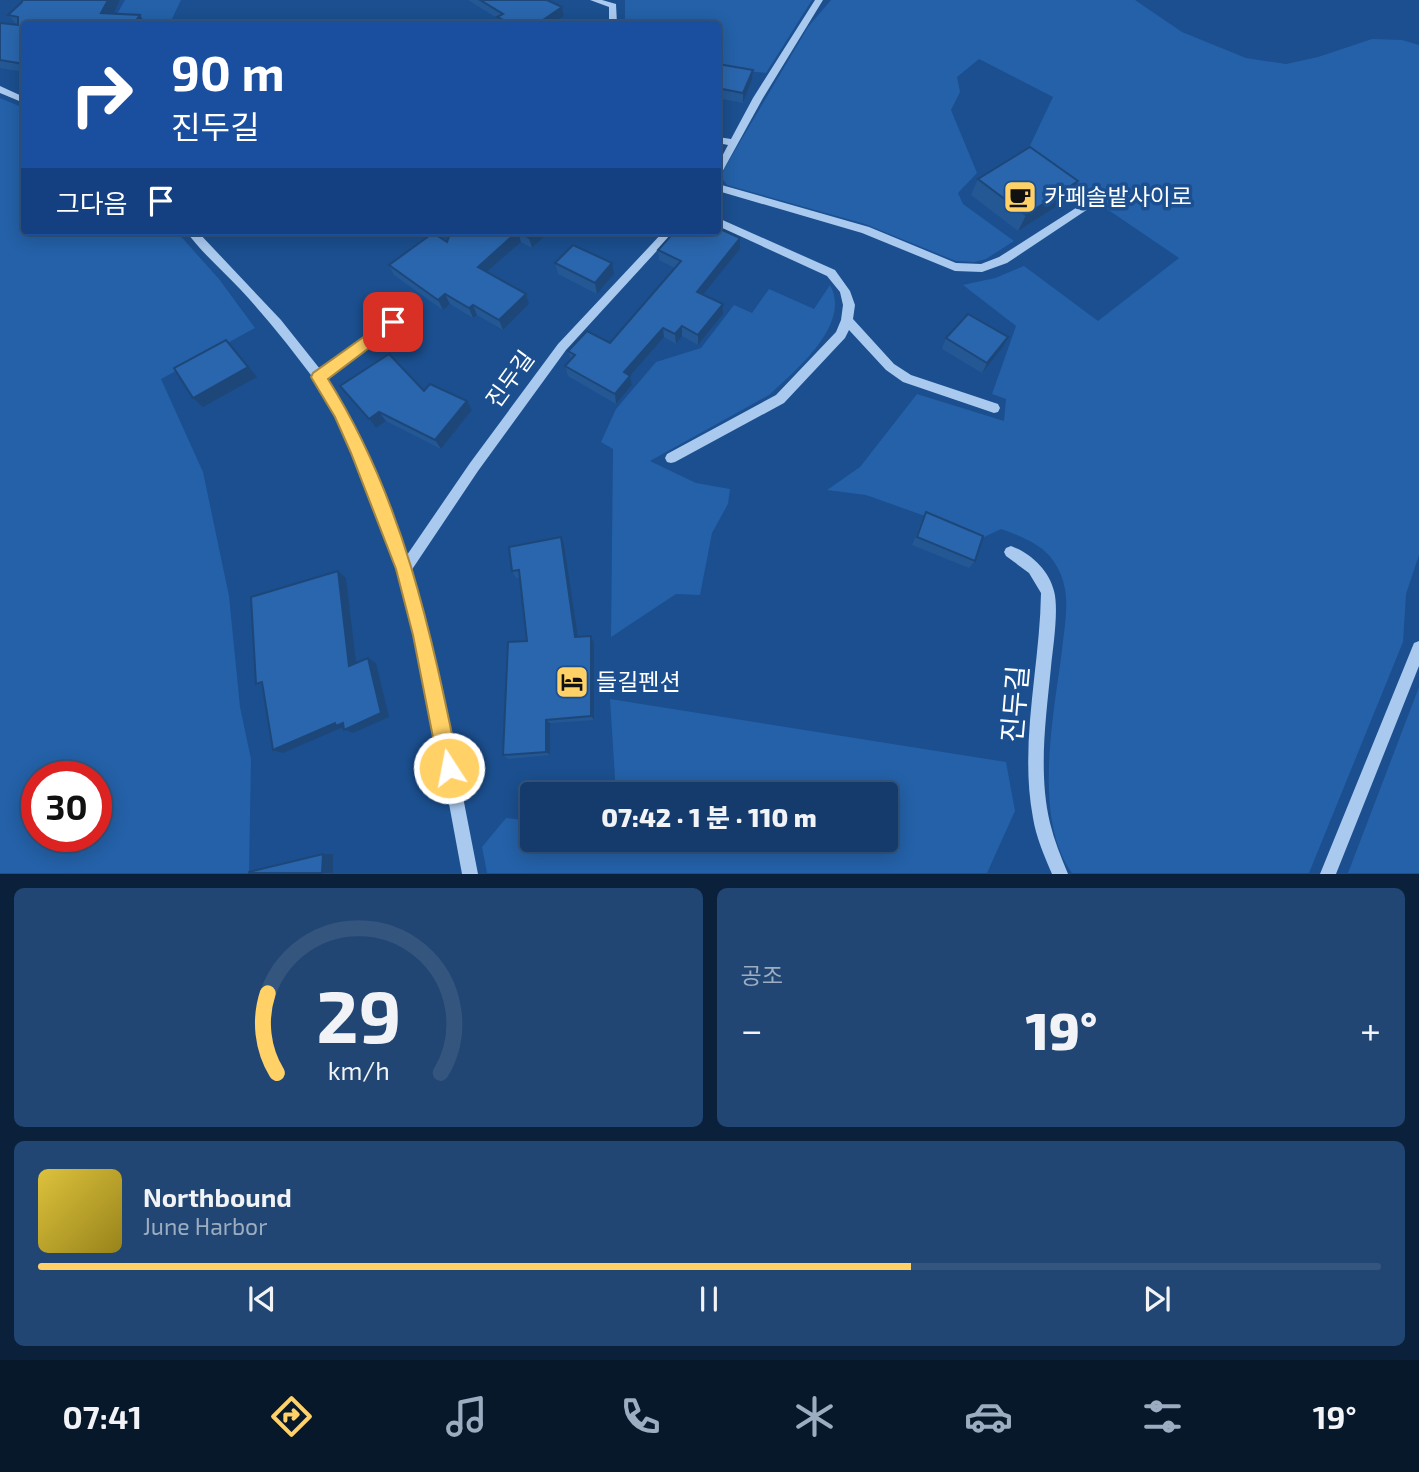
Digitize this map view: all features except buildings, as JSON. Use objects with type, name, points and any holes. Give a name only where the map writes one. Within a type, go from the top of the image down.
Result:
[{"type":"street","points":[[721,166],[758,98],[819,0]]},
{"type":"street","points":[[0,89],[21,99]]},
{"type":"street","points":[[721,141],[733,143]]},
{"type":"street","points":[[721,189],[865,230],[955,267],[982,268],[1003,260],[1083,209]]},
{"type":"street","points":[[670,458],[780,399],[841,335],[847,320],[849,305],[845,291],[831,272],[721,223]]},
{"type":"street","points":[[195,235],[295,346],[341,413],[359,453],[405,569],[422,635],[470,873]]},
{"type":"street","name":"진두길","points":[[405,569],[562,347],[666,235]]},
{"type":"street","points":[[847,320],[890,367],[907,379],[994,408]]},
{"type":"street","name":"진두길","points":[[1012,552],[1029,562],[1040,575],[1048,592],[1036,763],[1039,808],[1047,844],[1060,873]]},
{"type":"street","points":[[1328,873],[1419,648]]},
{"type":"lane","points":[[594,0],[613,6],[613,21]]},
{"type":"lane","points":[[318,377],[412,308]]},
{"type":"shaded area","points":[[125,0],[181,0],[171,21],[113,21]]},
{"type":"shaded area","points":[[625,0],[812,0],[766,73],[721,68],[721,21],[625,21]]},
{"type":"shaded area","points":[[831,0],[1135,0],[1182,32],[1246,58],[1286,64],[1318,57],[1372,39],[1402,40],[1419,45],[1419,555],[1406,594],[1403,642],[1309,873],[1072,873],[1060,850],[1052,824],[1049,795],[1051,734],[1066,605],[1064,583],[1054,562],[1037,545],[1001,529],[984,537],[866,495],[827,490],[860,467],[917,394],[1004,421],[1006,399],[992,394],[1016,326],[963,285],[995,278],[1024,266],[1098,321],[1179,258],[1026,154],[1053,97],[979,59],[957,77],[960,92],[951,110],[977,173],[958,193],[963,204],[1014,241],[986,259],[974,262],[956,261],[865,224],[727,185],[721,177],[724,169],[808,27]]},
{"type":"shaded area","points":[[0,98],[21,107],[21,235],[180,235],[219,279],[255,328],[161,379],[203,472],[229,596],[240,707],[251,759],[249,873],[0,873]]},
{"type":"shaded area","points":[[830,285],[835,300],[834,315],[818,345],[793,373],[769,395],[650,461],[696,483],[730,489],[728,504],[712,533],[700,595],[676,594],[611,637],[613,449],[601,442],[616,409],[656,362],[701,348],[734,305],[752,313],[769,289],[814,309]]},
{"type":"shaded area","points":[[1419,687],[1419,873],[1348,873]]},
{"type":"shaded area","points":[[610,699],[1006,762],[1015,811],[987,873],[487,873],[482,847],[506,818],[520,820],[520,852],[898,852],[898,782],[615,782]]},
{"type":"place","name":"카페솔밭사이로","points":[[1020,197]]},
{"type":"place","name":"들길펜션","points":[[572,682]]},
{"type":"route","points":[[393,322],[318,377],[341,413],[385,514],[405,569],[422,635],[449,768]]}]
